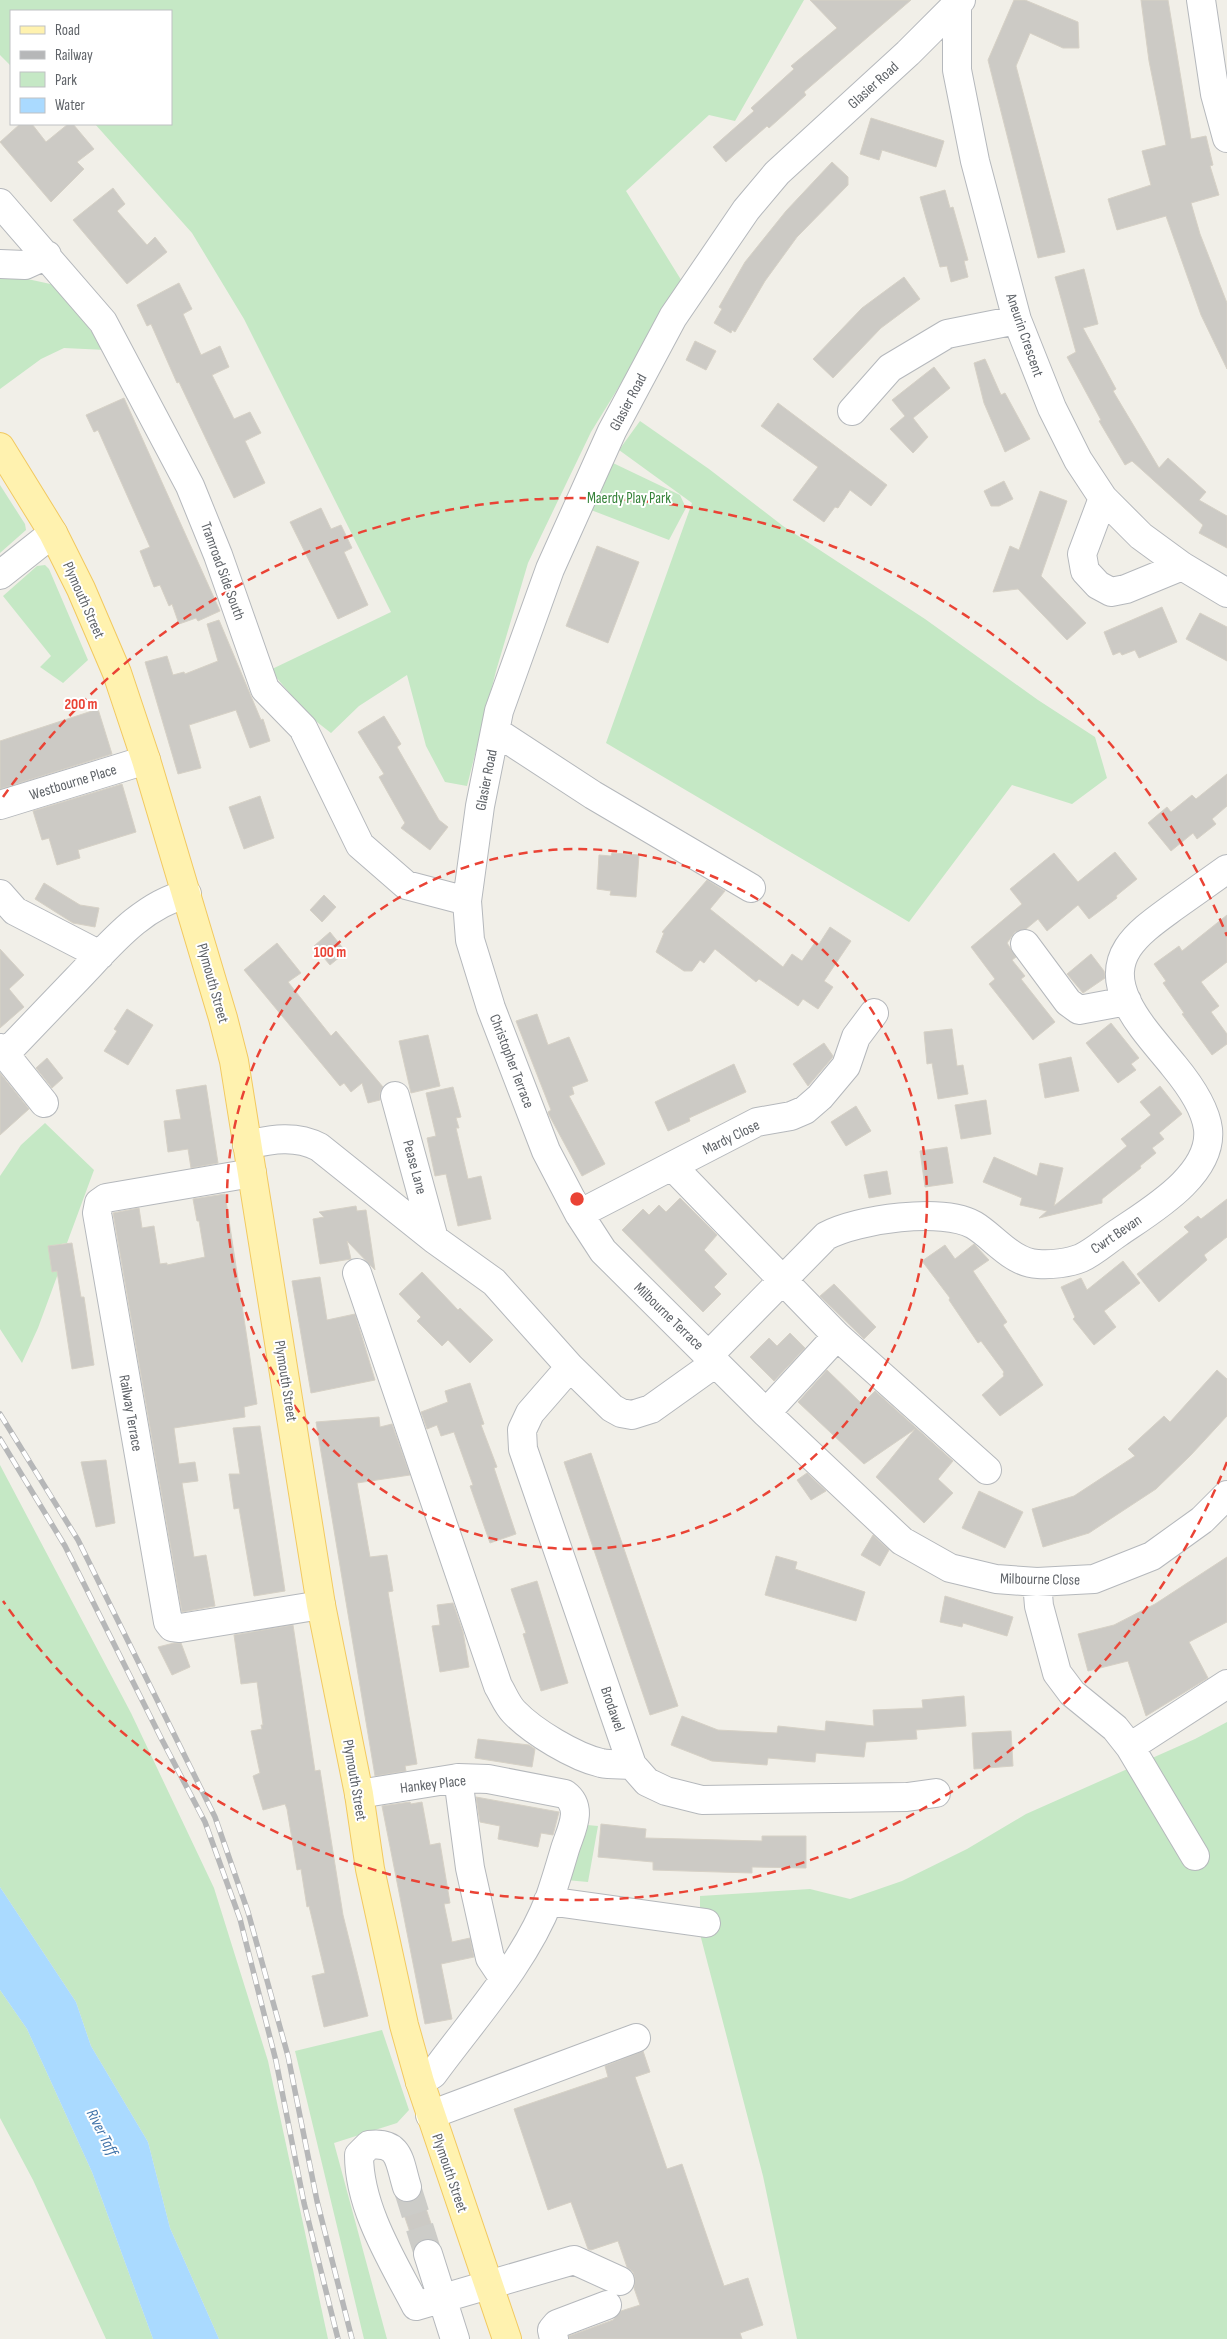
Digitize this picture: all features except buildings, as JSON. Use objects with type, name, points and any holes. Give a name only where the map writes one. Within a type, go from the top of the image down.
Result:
[{"type":"main road","name":"Plymouth Street","points":[[0,447],[53,533],[81,589],[117,673],[187,894],[234,1061],[321,1605],[359,1794],[370,1869],[404,2025],[420,2082],[507,2339]]},
{"type":"street","points":[[1201,0],[1215,94],[1227,138]]},
{"type":"street","name":"Aneurin Crescent","points":[[959,2],[957,70],[976,161],[1017,320],[1052,408],[1078,460],[1104,498],[1141,536],[1182,566],[1227,593]]},
{"type":"street","name":"Glasier Road","points":[[467,901],[480,806],[498,711],[550,569],[612,431],[673,317],[746,210],[777,173],[908,53],[959,2]]},
{"type":"street","name":"Tramroad Side South","points":[[0,203],[103,322],[190,486],[218,555],[265,689],[303,728],[360,845],[406,885],[467,901]]},
{"type":"street","points":[[0,264],[25,265],[46,255]]},
{"type":"street","points":[[852,410],[890,368],[947,334],[1017,320]]},
{"type":"street","points":[[1104,498],[1082,554],[1085,571],[1098,584],[1111,592],[1126,589],[1182,566]]},
{"type":"street","points":[[0,575],[53,533]]},
{"type":"street","points":[[495,731],[594,795],[751,888]]},
{"type":"street","name":"Westbourne Place","points":[[0,805],[146,760]]},
{"type":"street","name":"Cwrt Bevan","points":[[247,1145],[294,1138],[307,1140],[319,1147],[434,1239],[494,1282],[570,1367],[612,1408],[621,1413],[632,1415],[652,1409],[707,1369],[711,1357],[783,1280],[826,1236],[840,1228],[861,1222],[920,1217],[946,1216],[959,1218],[974,1225],[1015,1257],[1035,1264],[1055,1264],[1081,1258],[1160,1204],[1199,1165],[1207,1145],[1208,1128],[1190,1086],[1143,1026],[1127,1001],[1119,973],[1124,956],[1138,933],[1227,868]]},
{"type":"street","points":[[0,894],[15,910],[100,955]]},
{"type":"street","points":[[44,1102],[5,1062],[100,955],[149,910],[170,899],[187,894]]},
{"type":"street","name":"Christopher Terrace","points":[[467,901],[470,940],[492,1008],[546,1151],[579,1214]]},
{"type":"street","points":[[1025,944],[1068,1002],[1079,1010],[1127,1001]]},
{"type":"street","name":"Mardy Close","points":[[579,1214],[758,1122],[791,1116],[806,1110],[820,1097],[846,1066],[856,1037],[874,1013]]},
{"type":"street","name":"Pease Lane","points":[[395,1096],[434,1239]]},
{"type":"street","points":[[672,1166],[837,1336],[987,1470]]},
{"type":"street","name":"Railway Terrace","points":[[252,1173],[106,1198],[99,1203],[97,1213],[168,1622],[172,1626],[180,1628],[321,1605]]},
{"type":"street","name":"Milbourne Terrace","points":[[579,1214],[603,1251],[766,1413]]},
{"type":"street","points":[[357,1273],[498,1686],[512,1711],[529,1726],[548,1738],[572,1751],[601,1762],[632,1765]]},
{"type":"street","points":[[766,1413],[837,1336]]},
{"type":"street","name":"Brodawel","points":[[570,1367],[530,1413],[522,1430],[523,1449],[632,1765],[647,1782],[666,1792],[702,1800],[907,1797],[936,1793]]},
{"type":"street","name":"Milbourne Close","points":[[766,1413],[902,1541],[950,1568],[996,1579],[1037,1582],[1094,1579],[1152,1556],[1202,1520],[1227,1494]]},
{"type":"street","points":[[1037,1582],[1039,1606],[1057,1673],[1072,1693],[1115,1728],[1130,1747],[1195,1856]]},
{"type":"street","points":[[1130,1747],[1227,1684]]},
{"type":"street","points":[[458,1778],[470,1868],[490,1958],[504,1979]]},
{"type":"street","name":"Hankey Place","points":[[359,1794],[458,1778],[488,1779],[565,1794],[573,1799],[576,1806],[575,1814],[548,1901]]},
{"type":"street","points":[[420,2082],[433,2074],[504,1979],[523,1949],[548,1901],[706,1923]]},
{"type":"street","points":[[430,2115],[636,2038]]},
{"type":"street","points":[[407,2187],[396,2154],[390,2146],[381,2143],[369,2145],[359,2155],[359,2171],[369,2206],[387,2250],[416,2306],[574,2260],[620,2280]]},
{"type":"street","points":[[428,2254],[455,2339]]},
{"type":"street","points":[[554,2339],[552,2330],[557,2324],[606,2305]]},
{"type":"green space","points":[[0,0],[804,0],[735,121],[709,115],[626,191],[683,283],[591,432],[528,563],[496,671],[467,786],[445,782],[426,746],[407,675],[359,706],[331,733],[308,715],[270,670],[391,612],[244,319],[192,233],[96,125],[172,125],[172,10],[10,10],[10,65],[0,55]]},
{"type":"green space","points":[[0,273],[55,285],[106,350],[64,348],[41,359],[0,389]]},
{"type":"green space","points":[[640,421],[709,469],[783,526],[925,619],[1038,700],[1095,737],[1107,778],[1072,804],[1012,785],[909,922],[606,743],[692,503],[619,450]]},
{"type":"green space","name":"Maerdy Play Park","points":[[613,463],[680,495],[686,508],[669,540],[591,510]]},
{"type":"green space","points":[[0,485],[25,524],[26,530],[0,553]]},
{"type":"green space","points":[[45,565],[49,569],[88,660],[63,683],[40,667],[51,656],[3,596],[37,566]]},
{"type":"green space","points":[[45,1123],[94,1170],[67,1243],[49,1246],[59,1271],[38,1328],[22,1363],[0,1329],[0,1176],[21,1145]]},
{"type":"green space","points":[[0,1465],[131,1713],[214,1888],[268,2061],[328,2339],[219,2339],[170,2228],[148,2142],[91,2046],[76,2002],[0,1887]]},
{"type":"green space","points":[[1227,1722],[1227,2339],[797,2339],[763,2176],[700,1934],[700,1896],[810,1889],[850,1899],[902,1881],[967,1849],[1026,1814],[1195,1739]]},
{"type":"green space","points":[[587,1825],[598,1826],[588,1882],[566,1880]]},
{"type":"green space","points":[[0,1990],[27,2029],[92,2172],[153,2339],[106,2339],[33,2180],[0,2118]]},
{"type":"green space","points":[[382,2030],[409,2110],[397,2123],[334,2143],[387,2339],[364,2339],[295,2051]]},
{"type":"water","name":"River Taff","points":[[0,1887],[76,2002],[91,2046],[148,2142],[170,2228],[219,2339],[153,2339],[92,2172],[27,2029],[0,1990]]},
{"type":"tunnel","points":[[407,2187],[428,2254]]},
{"type":"railway","points":[[0,1414],[78,1540],[215,1817],[248,1912],[288,2056],[317,2201],[352,2339]]},
{"type":"railway","points":[[0,1439],[65,1546],[205,1822],[240,1919],[276,2061],[304,2203],[338,2339]]}]
